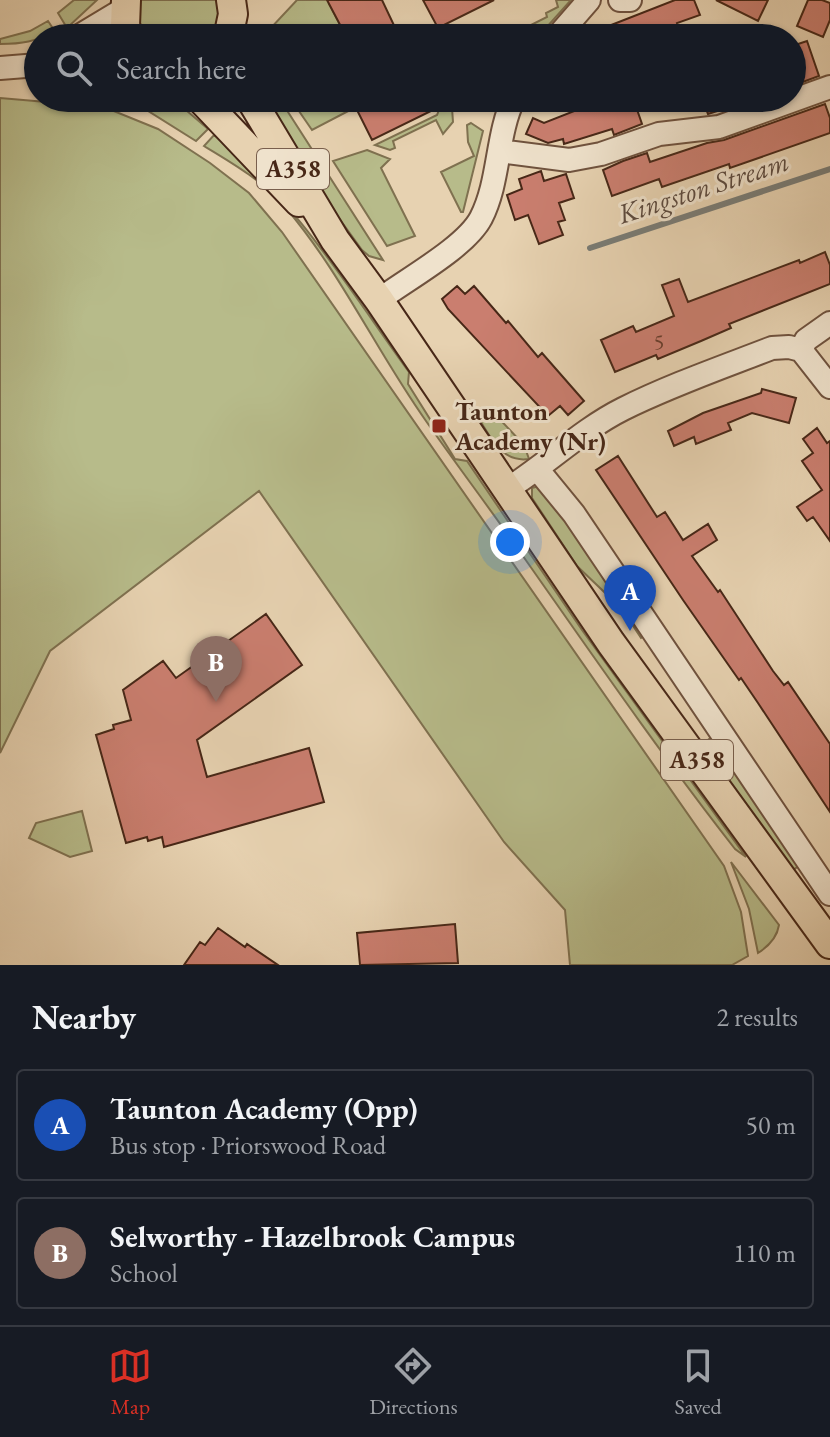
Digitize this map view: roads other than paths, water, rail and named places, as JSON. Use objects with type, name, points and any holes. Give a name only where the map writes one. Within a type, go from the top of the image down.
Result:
[{"type":"main road","name":"A358","points":[[213,112],[335,240]]},
{"type":"main road","name":"A358","points":[[258,112],[335,240],[611,643],[830,944]]},
{"type":"street","points":[[568,24],[589,0]]},
{"type":"street","points":[[620,0],[630,0]]},
{"type":"street","points":[[97,24],[125,5]]},
{"type":"street","points":[[0,68],[24,65]]},
{"type":"street","points":[[806,96],[830,87]]},
{"type":"street","points":[[379,300],[467,237],[481,219],[507,112]]},
{"type":"street","points":[[500,151],[569,160],[601,154],[659,134],[719,127],[761,112]]},
{"type":"street","points":[[801,350],[806,340],[830,323]]},
{"type":"street","points":[[506,490],[622,409],[772,348],[801,350],[830,387]]},
{"type":"street","points":[[538,470],[582,526],[830,894]]},
{"type":"waterway","name":"Kingston Stream","points":[[590,248],[830,169]]},
{"type":"place","name":"Taunton Academy (Nr)","points":[[439,426]]},
{"type":"place","name":"Taunton Academy (Opp)","points":[[630,631]]},
{"type":"place","name":"Selworthy - Hazelbrook Campus","points":[[216,702]]}]
